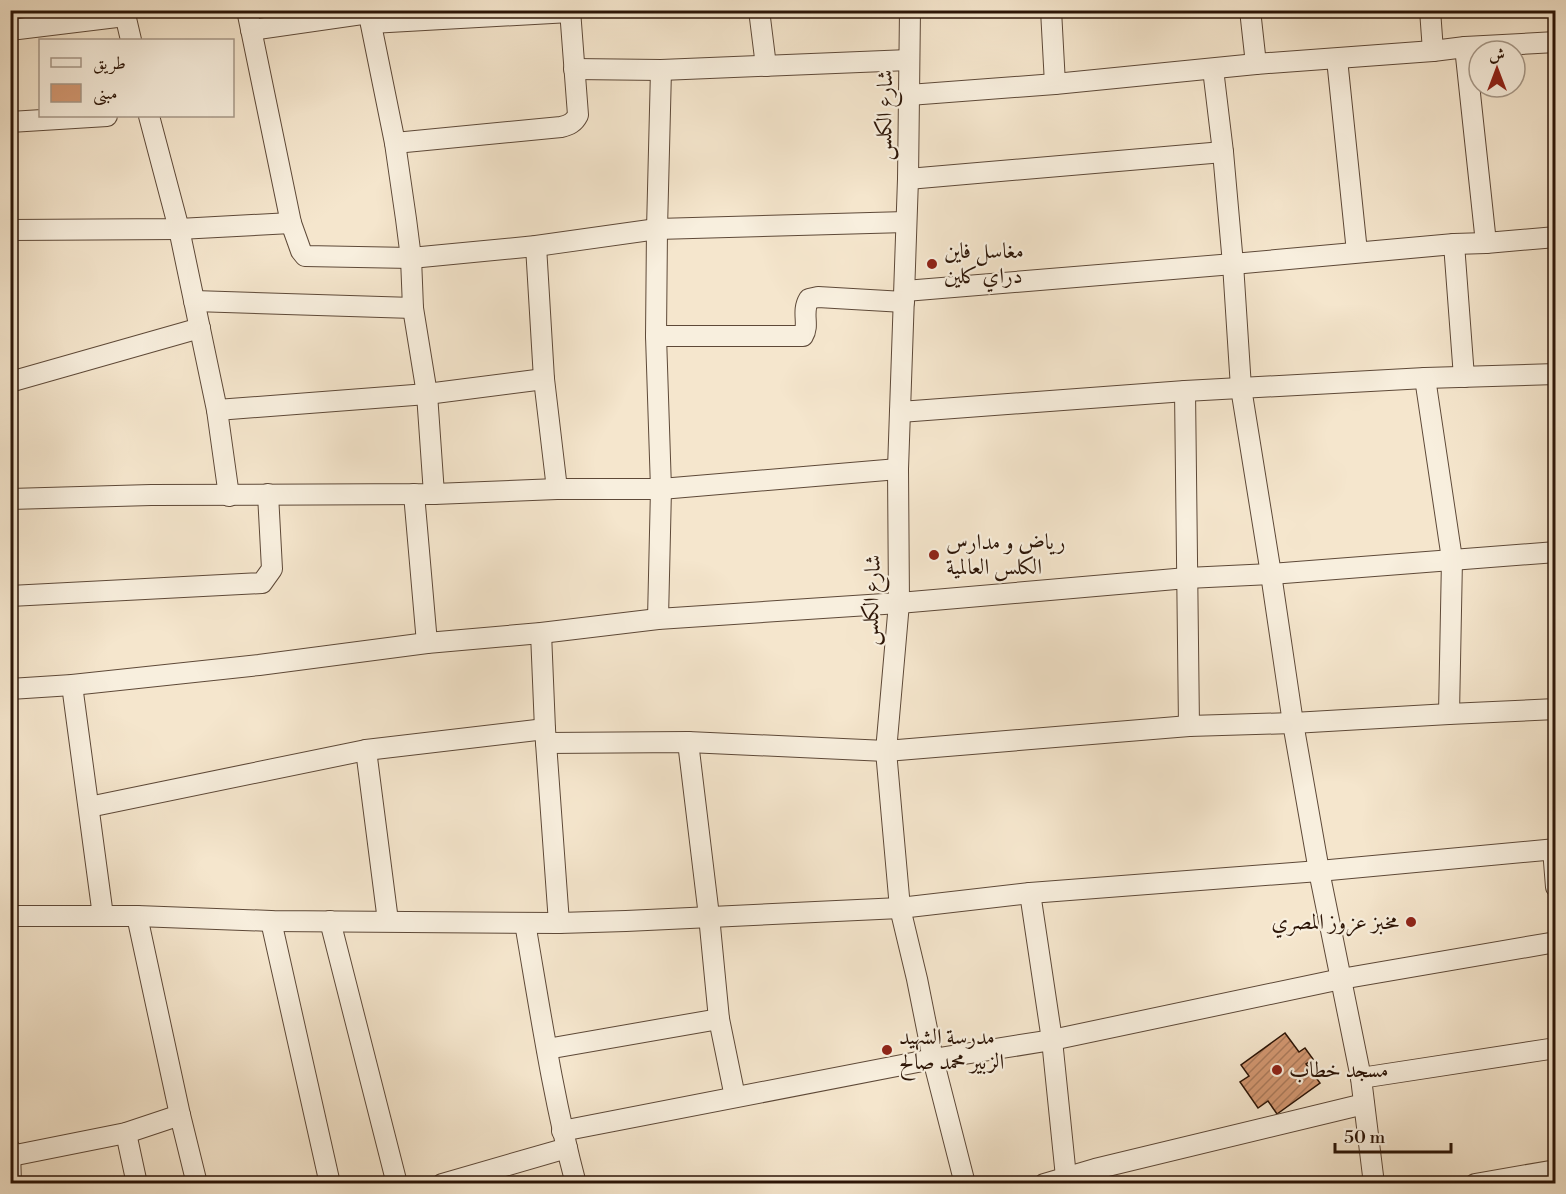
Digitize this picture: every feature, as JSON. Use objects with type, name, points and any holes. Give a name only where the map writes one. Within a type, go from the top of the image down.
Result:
[{"type":"street","points":[[759,10],[765,66]]},
{"type":"street","name":"شارع الكلس","points":[[910,10],[908,179],[898,469],[899,603],[886,751],[900,908],[933,1059],[965,1184]]},
{"type":"street","points":[[1051,10],[1055,84]]},
{"type":"street","points":[[1250,10],[1256,64]]},
{"type":"street","points":[[1431,10],[1433,51]]},
{"type":"street","points":[[395,143],[561,128],[569,125],[578,115],[570,11],[249,20],[291,223],[305,256],[411,258],[536,246],[657,230],[906,222]]},
{"type":"street","points":[[10,30],[125,13],[131,39]]},
{"type":"street","points":[[369,15],[395,143],[411,258],[412,308],[428,393],[434,494]]},
{"type":"street","points":[[909,95],[1055,84],[1256,64],[1556,42]]},
{"type":"street","points":[[1466,47],[1486,243]]},
{"type":"street","points":[[1337,58],[1357,252]]},
{"type":"street","points":[[573,69],[662,70],[909,60]]},
{"type":"street","points":[[1213,69],[1233,264],[1241,388],[1293,723],[1319,871],[1361,1078],[1374,1184]]},
{"type":"street","points":[[658,619],[662,489],[656,336],[662,70]]},
{"type":"street","points":[[10,122],[91,117]]},
{"type":"street","points":[[149,117],[179,229],[200,328],[217,410],[229,496]]},
{"type":"street","points":[[908,179],[1222,152]]},
{"type":"street","points":[[10,230],[179,229],[291,223]]},
{"type":"street","points":[[656,336],[802,336],[806,332],[805,306],[810,299],[818,297],[904,296],[1357,252],[1556,237]]},
{"type":"street","points":[[1454,244],[1464,377]]},
{"type":"street","points":[[536,246],[544,379],[557,489]]},
{"type":"street","points":[[194,301],[412,308]]},
{"type":"street","points":[[10,382],[200,328]]},
{"type":"street","points":[[900,412],[1185,391],[1425,378],[1556,375]]},
{"type":"street","points":[[1425,378],[1452,559],[1449,714]]},
{"type":"street","points":[[217,410],[428,393],[544,379]]},
{"type":"street","points":[[1185,391],[1189,726]]},
{"type":"street","points":[[10,499],[151,495],[434,494],[557,489],[662,489],[898,469]]},
{"type":"street","points":[[10,596],[262,584],[273,569],[267,494]]},
{"type":"street","points":[[414,494],[427,643]]},
{"type":"street","points":[[10,689],[72,685],[259,665],[427,643],[541,633],[658,619],[899,603],[1186,578],[1271,574],[1556,552]]},
{"type":"street","points":[[541,633],[559,923]]},
{"type":"street","points":[[72,685],[103,916]]},
{"type":"street","points":[[89,807],[366,750],[546,736],[886,751],[1189,726],[1293,723],[1556,709]]},
{"type":"street","points":[[688,742],[719,1019],[735,1096]]},
{"type":"street","points":[[366,750],[388,921]]},
{"type":"street","points":[[10,916],[559,923],[900,908],[1030,893],[1319,871],[1554,849],[1556,887]]},
{"type":"street","points":[[1030,893],[1052,1040],[1066,1177]]},
{"type":"street","points":[[137,916],[197,1184]]},
{"type":"street","points":[[271,921],[330,1184]]},
{"type":"street","points":[[330,921],[397,1184]]},
{"type":"street","points":[[525,922],[547,1049],[576,1184]]},
{"type":"street","points":[[442,1184],[565,1140],[735,1096],[933,1059],[1052,1040],[1341,979],[1556,942]]},
{"type":"street","points":[[547,1049],[719,1019]]},
{"type":"street","points":[[1361,1078],[1556,1048]]},
{"type":"street","points":[[1044,1184],[1066,1177],[1096,1176],[1364,1104]]},
{"type":"street","points":[[11,1156],[126,1133],[180,1115]]},
{"type":"street","points":[[126,1133],[137,1184]]},
{"type":"street","points":[[10,1149],[11,1184]]},
{"type":"street","points":[[1475,1184],[1556,1170]]},
{"type":"building","name":"مسجد خطاب","points":[[1285,1033],[1299,1052],[1305,1048],[1313,1059],[1306,1064],[1320,1083],[1277,1114],[1268,1101],[1258,1108],[1240,1082],[1249,1076],[1241,1065]]},
{"type":"place","name":"مغاسل فاين دراي كلين","points":[[932,264]]},
{"type":"place","name":"رياض و مدارس الكلس العالمية","points":[[934,555]]},
{"type":"place","name":"مخبز عزوز المصري","points":[[1411,922]]},
{"type":"place","name":"مدرسة الشهيد الزبير محمد صالح","points":[[887,1050]]},
{"type":"place","name":"مسجد خطاب","points":[[1277,1070]]}]
